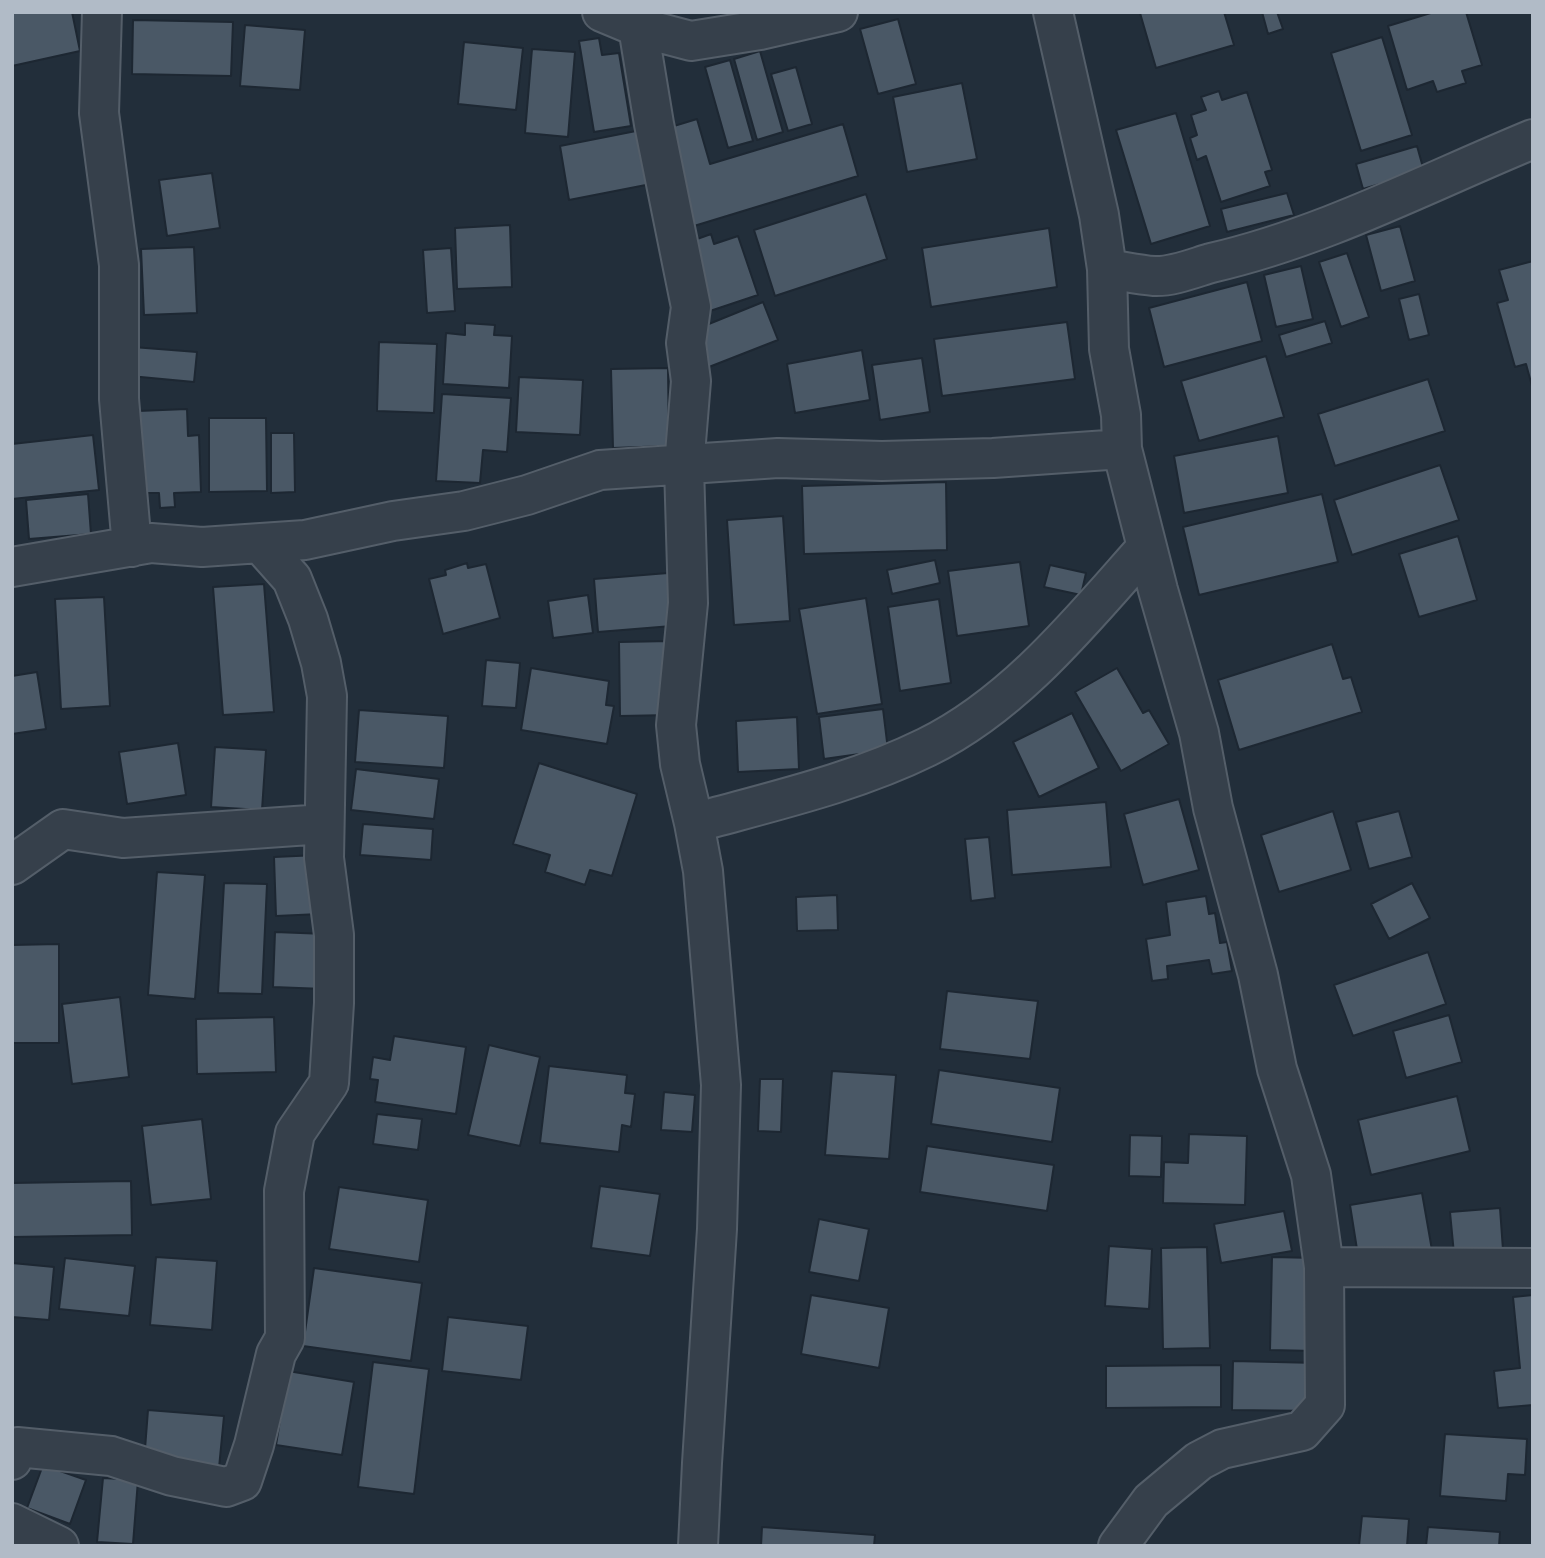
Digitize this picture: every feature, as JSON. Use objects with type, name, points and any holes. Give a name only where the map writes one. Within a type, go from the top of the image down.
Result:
[{"type":"street","points":[[102,12],[99,113],[119,265],[119,399],[132,547]]},
{"type":"street","points":[[601,12],[638,20],[691,41],[760,30],[838,12]]},
{"type":"street","points":[[1053,12],[1099,215],[1107,269],[1109,349],[1121,415],[1122,449],[1199,733],[1213,808],[1258,975],[1277,1069],[1311,1175],[1324,1267],[1325,1405],[1302,1431],[1222,1449],[1199,1461],[1151,1501],[1118,1546]]},
{"type":"street","points":[[638,20],[653,124],[691,307],[686,343],[691,382],[684,466],[688,603],[676,725],[680,764],[703,871],[721,1086],[717,1229],[698,1546]]},
{"type":"street","points":[[1107,269],[1157,276],[1284,244],[1393,202],[1533,139]]},
{"type":"street","points":[[12,567],[151,543],[202,547],[305,540],[393,521],[464,512],[527,495],[600,470],[778,458],[882,461],[993,458],[1122,449]]},
{"type":"street","points":[[292,579],[305,540]]},
{"type":"street","points":[[12,1460],[18,1447],[111,1456],[172,1476],[226,1486],[242,1481],[254,1445],[276,1354],[285,1338],[284,1191],[295,1133],[329,1083],[334,1003],[334,935],[324,858],[327,696],[308,619],[292,579],[260,542]]},
{"type":"street","points":[[694,823],[844,781],[929,746],[996,701],[1042,662],[1147,547]]},
{"type":"street","points":[[12,865],[63,829],[122,838],[324,824]]},
{"type":"street","points":[[1324,1267],[1533,1268]]},
{"type":"street","points":[[12,1523],[59,1546]]},
{"type":"building","points":[[12,12],[72,12],[80,51],[12,66]]},
{"type":"building","points":[[1224,12],[1234,45],[1156,68],[1140,13]]},
{"type":"building","points":[[1262,12],[1277,12],[1283,29],[1268,34]]},
{"type":"building","points":[[1434,12],[1466,12],[1482,65],[1462,71],[1466,83],[1437,92],[1433,81],[1407,90],[1388,26]]},
{"type":"building","points":[[898,19],[916,84],[878,94],[860,29]]},
{"type":"building","points":[[133,20],[233,22],[231,76],[132,74]]},
{"type":"building","points":[[245,25],[305,30],[300,90],[240,86]]},
{"type":"building","points":[[1382,37],[1412,135],[1361,151],[1331,53]]},
{"type":"building","points":[[599,38],[602,55],[619,53],[631,126],[594,132],[579,41]]},
{"type":"building","points":[[464,42],[523,48],[516,110],[458,104]]},
{"type":"building","points":[[532,49],[575,52],[568,137],[525,133]]},
{"type":"building","points":[[760,51],[783,132],[757,140],[734,59]]},
{"type":"building","points":[[730,60],[753,141],[728,148],[705,67]]},
{"type":"building","points":[[796,67],[812,124],[788,131],[771,74]]},
{"type":"building","points":[[962,83],[977,159],[907,172],[893,97]]},
{"type":"building","points":[[1219,91],[1222,100],[1247,92],[1272,170],[1265,172],[1270,186],[1221,202],[1206,156],[1197,160],[1190,138],[1197,135],[1191,115],[1206,110],[1201,97]]},
{"type":"building","points":[[1176,113],[1210,226],[1151,244],[1116,130]]},
{"type":"building","points":[[697,119],[710,164],[843,124],[858,176],[694,226],[664,129]]},
{"type":"building","points":[[641,130],[651,184],[569,200],[560,146]]},
{"type":"building","points":[[1417,146],[1424,171],[1363,189],[1356,164]]},
{"type":"building","points":[[212,173],[220,228],[167,236],[159,180]]},
{"type":"building","points":[[1287,193],[1294,215],[1227,232],[1221,209]]},
{"type":"building","points":[[866,194],[887,259],[775,296],[754,230]]},
{"type":"building","points":[[510,225],[512,287],[457,289],[455,228]]},
{"type":"building","points":[[1400,226],[1415,281],[1381,291],[1366,235]]},
{"type":"building","points":[[1049,228],[1057,287],[931,307],[922,248]]},
{"type":"building","points":[[711,234],[714,244],[738,236],[758,295],[710,311],[686,243]]},
{"type":"building","points":[[194,247],[197,313],[144,315],[141,249]]},
{"type":"building","points":[[451,248],[455,311],[427,313],[423,250]]},
{"type":"building","points":[[1347,253],[1369,317],[1341,327],[1319,262]]},
{"type":"building","points":[[1533,261],[1532,386],[1526,364],[1515,367],[1497,303],[1508,300],[1499,270]]},
{"type":"building","points":[[1301,266],[1313,319],[1276,327],[1264,275]]},
{"type":"building","points":[[1247,282],[1262,341],[1164,367],[1149,308]]},
{"type":"building","points":[[1419,294],[1429,335],[1409,340],[1399,299]]},
{"type":"building","points":[[763,302],[778,340],[709,367],[694,330]]},
{"type":"building","points":[[1325,321],[1332,343],[1286,357],[1279,335]]},
{"type":"building","points":[[1067,322],[1075,379],[942,396],[934,339]]},
{"type":"building","points":[[465,323],[495,325],[494,335],[512,336],[509,388],[443,384],[446,333],[465,335]]},
{"type":"building","points":[[379,342],[437,344],[434,413],[377,411]]},
{"type":"building","points":[[133,347],[197,352],[194,382],[130,376]]},
{"type":"building","points":[[862,350],[870,400],[795,413],[787,364]]},
{"type":"building","points":[[1266,356],[1284,417],[1199,441],[1181,381]]},
{"type":"building","points":[[922,358],[930,412],[880,420],[872,365]]},
{"type":"building","points":[[668,368],[669,446],[613,448],[611,369]]},
{"type":"building","points":[[519,377],[583,380],[580,435],[516,432]]},
{"type":"building","points":[[1428,379],[1445,431],[1335,466],[1318,414]]},
{"type":"building","points":[[442,394],[511,398],[507,452],[483,450],[480,483],[436,481]]},
{"type":"building","points":[[187,409],[188,436],[199,435],[201,492],[174,493],[175,507],[160,508],[159,493],[141,493],[138,411]]},
{"type":"building","points":[[209,418],[266,418],[267,491],[209,492]]},
{"type":"building","points":[[271,433],[294,433],[295,492],[271,493]]},
{"type":"building","points":[[93,435],[99,490],[12,499],[12,444]]},
{"type":"building","points":[[1278,436],[1288,493],[1184,513],[1174,456]]},
{"type":"building","points":[[1440,465],[1459,520],[1352,555],[1334,500]]},
{"type":"building","points":[[946,482],[947,550],[804,554],[802,486]]},
{"type":"building","points":[[88,494],[91,534],[29,539],[26,500]]},
{"type":"building","points":[[1322,494],[1338,562],[1199,595],[1183,527]]},
{"type":"building","points":[[783,516],[790,621],[734,625],[727,520]]},
{"type":"building","points":[[1458,536],[1477,600],[1419,617],[1399,554]]},
{"type":"building","points":[[935,560],[940,583],[892,594],[887,570]]},
{"type":"building","points":[[1020,562],[1029,626],[957,636],[948,571]]},
{"type":"building","points":[[467,563],[468,568],[486,564],[500,618],[443,634],[429,579],[446,575],[445,570]]},
{"type":"building","points":[[1050,565],[1086,573],[1081,595],[1044,587]]},
{"type":"building","points":[[668,573],[672,626],[598,632],[594,579]]},
{"type":"building","points":[[264,584],[274,712],[223,715],[213,587]]},
{"type":"building","points":[[588,595],[593,633],[553,638],[548,601]]},
{"type":"building","points":[[104,597],[110,706],[61,709],[55,599]]},
{"type":"building","points":[[866,598],[882,704],[817,714],[799,609]]},
{"type":"building","points":[[939,599],[951,683],[900,691],[888,607]]},
{"type":"building","points":[[671,641],[672,715],[620,716],[619,642]]},
{"type":"building","points":[[1332,644],[1343,679],[1351,677],[1362,712],[1239,750],[1218,680]]},
{"type":"building","points":[[486,660],[520,663],[516,708],[482,706]]},
{"type":"building","points":[[531,668],[609,681],[606,705],[614,706],[607,744],[521,730]]},
{"type":"building","points":[[1117,668],[1143,713],[1149,710],[1169,744],[1121,771],[1075,692]]},
{"type":"building","points":[[37,672],[46,729],[12,734],[12,676]]},
{"type":"building","points":[[883,709],[888,750],[824,759],[819,717]]},
{"type":"building","points":[[359,710],[448,716],[444,768],[355,762]]},
{"type":"building","points":[[1072,713],[1099,768],[1039,797],[1013,742]]},
{"type":"building","points":[[797,717],[799,769],[738,772],[736,721]]},
{"type":"building","points":[[178,743],[186,795],[127,804],[119,752]]},
{"type":"building","points":[[215,747],[266,750],[262,810],[211,807]]},
{"type":"building","points":[[539,763],[637,794],[612,876],[590,870],[585,885],[545,872],[550,855],[513,844]]},
{"type":"building","points":[[356,769],[439,779],[434,819],[351,810]]},
{"type":"building","points":[[1179,799],[1199,870],[1143,885],[1124,814]]},
{"type":"building","points":[[1106,802],[1111,867],[1012,875],[1007,810]]},
{"type":"building","points":[[1333,811],[1351,870],[1279,892],[1261,835]]},
{"type":"building","points":[[1399,811],[1412,857],[1369,869],[1356,822]]},
{"type":"building","points":[[363,824],[433,829],[431,860],[360,855]]},
{"type":"building","points":[[989,837],[995,898],[971,901],[965,839]]},
{"type":"building","points":[[318,855],[320,914],[276,916],[274,857]]},
{"type":"building","points":[[157,872],[205,875],[195,999],[148,995]]},
{"type":"building","points":[[224,883],[267,884],[262,994],[218,993]]},
{"type":"building","points":[[1412,883],[1430,918],[1389,939],[1371,904]]},
{"type":"building","points":[[837,895],[838,930],[797,931],[796,897]]},
{"type":"building","points":[[1206,896],[1209,914],[1215,913],[1220,943],[1227,942],[1232,971],[1212,974],[1209,960],[1167,966],[1168,979],[1152,981],[1146,939],[1170,935],[1166,902]]},
{"type":"building","points":[[275,932],[326,934],[324,989],[273,987]]},
{"type":"building","points":[[59,944],[59,1043],[12,1043],[12,945]]},
{"type":"building","points":[[1428,952],[1446,1004],[1353,1036],[1334,985]]},
{"type":"building","points":[[947,991],[1038,1001],[1030,1059],[940,1049]]},
{"type":"building","points":[[120,997],[129,1077],[72,1084],[62,1004]]},
{"type":"building","points":[[1449,1015],[1462,1062],[1406,1078],[1393,1031]]},
{"type":"building","points":[[274,1017],[276,1072],[197,1074],[196,1019]]},
{"type":"building","points":[[394,1036],[466,1047],[456,1114],[375,1102],[378,1080],[370,1079],[373,1057],[390,1060]]},
{"type":"building","points":[[489,1045],[540,1057],[520,1146],[468,1135]]},
{"type":"building","points":[[549,1066],[627,1075],[625,1093],[635,1094],[631,1127],[622,1125],[619,1152],[540,1143]]},
{"type":"building","points":[[939,1070],[1060,1088],[1052,1142],[931,1124]]},
{"type":"building","points":[[832,1071],[896,1075],[889,1159],[825,1155]]},
{"type":"building","points":[[760,1079],[783,1079],[781,1132],[758,1131]]},
{"type":"building","points":[[664,1092],[695,1095],[692,1132],[661,1130]]},
{"type":"building","points":[[1457,1096],[1470,1151],[1371,1175],[1358,1120]]},
{"type":"building","points":[[377,1114],[422,1119],[418,1150],[373,1144]]},
{"type":"building","points":[[202,1119],[211,1199],[151,1205],[142,1126]]},
{"type":"building","points":[[1189,1134],[1247,1136],[1245,1205],[1163,1203],[1164,1162],[1188,1163]]},
{"type":"building","points":[[1130,1135],[1162,1136],[1161,1177],[1129,1176]]},
{"type":"building","points":[[927,1146],[1054,1165],[1047,1211],[920,1192]]},
{"type":"building","points":[[131,1181],[132,1235],[12,1237],[12,1183]]},
{"type":"building","points":[[600,1186],[660,1194],[650,1256],[591,1248]]},
{"type":"building","points":[[339,1187],[428,1200],[419,1262],[329,1249]]},
{"type":"building","points":[[1422,1193],[1432,1250],[1359,1262],[1350,1205]]},
{"type":"building","points":[[1500,1208],[1503,1250],[1454,1254],[1450,1212]]},
{"type":"building","points":[[1284,1211],[1292,1251],[1221,1263],[1214,1224]]},
{"type":"building","points":[[819,1219],[869,1229],[859,1281],[809,1272]]},
{"type":"building","points":[[1109,1246],[1152,1249],[1149,1309],[1105,1306]]},
{"type":"building","points":[[1207,1247],[1210,1348],[1163,1349],[1161,1248]]},
{"type":"building","points":[[156,1257],[217,1261],[212,1330],[150,1325]]},
{"type":"building","points":[[1272,1257],[1316,1258],[1314,1351],[1270,1350]]},
{"type":"building","points":[[65,1258],[135,1266],[129,1316],[59,1309]]},
{"type":"building","points":[[12,1263],[54,1267],[49,1320],[12,1317]]},
{"type":"building","points":[[314,1268],[422,1283],[411,1361],[303,1346]]},
{"type":"building","points":[[811,1295],[889,1308],[879,1368],[801,1354]]},
{"type":"building","points":[[1533,1295],[1533,1405],[1498,1408],[1494,1371],[1520,1368],[1513,1297]]},
{"type":"building","points":[[448,1317],[528,1326],[521,1380],[442,1371]]},
{"type":"building","points":[[1233,1361],[1318,1363],[1317,1411],[1232,1410]]},
{"type":"building","points":[[373,1362],[429,1369],[414,1494],[358,1487]]},
{"type":"building","points":[[1221,1365],[1221,1407],[1106,1408],[1106,1366]]},
{"type":"building","points":[[288,1371],[354,1382],[342,1455],[276,1445]]},
{"type":"building","points":[[148,1410],[224,1416],[219,1468],[144,1462]]},
{"type":"building","points":[[1445,1434],[1527,1439],[1525,1475],[1508,1474],[1506,1501],[1440,1496]]},
{"type":"building","points":[[43,1465],[86,1480],[70,1524],[27,1508]]},
{"type":"building","points":[[103,1478],[138,1480],[133,1544],[97,1542]]},
{"type":"building","points":[[1362,1516],[1409,1519],[1407,1546],[1359,1546]]},
{"type":"building","points":[[762,1527],[875,1535],[874,1546],[761,1546]]},
{"type":"building","points":[[1428,1527],[1500,1532],[1499,1546],[1426,1546]]}]
